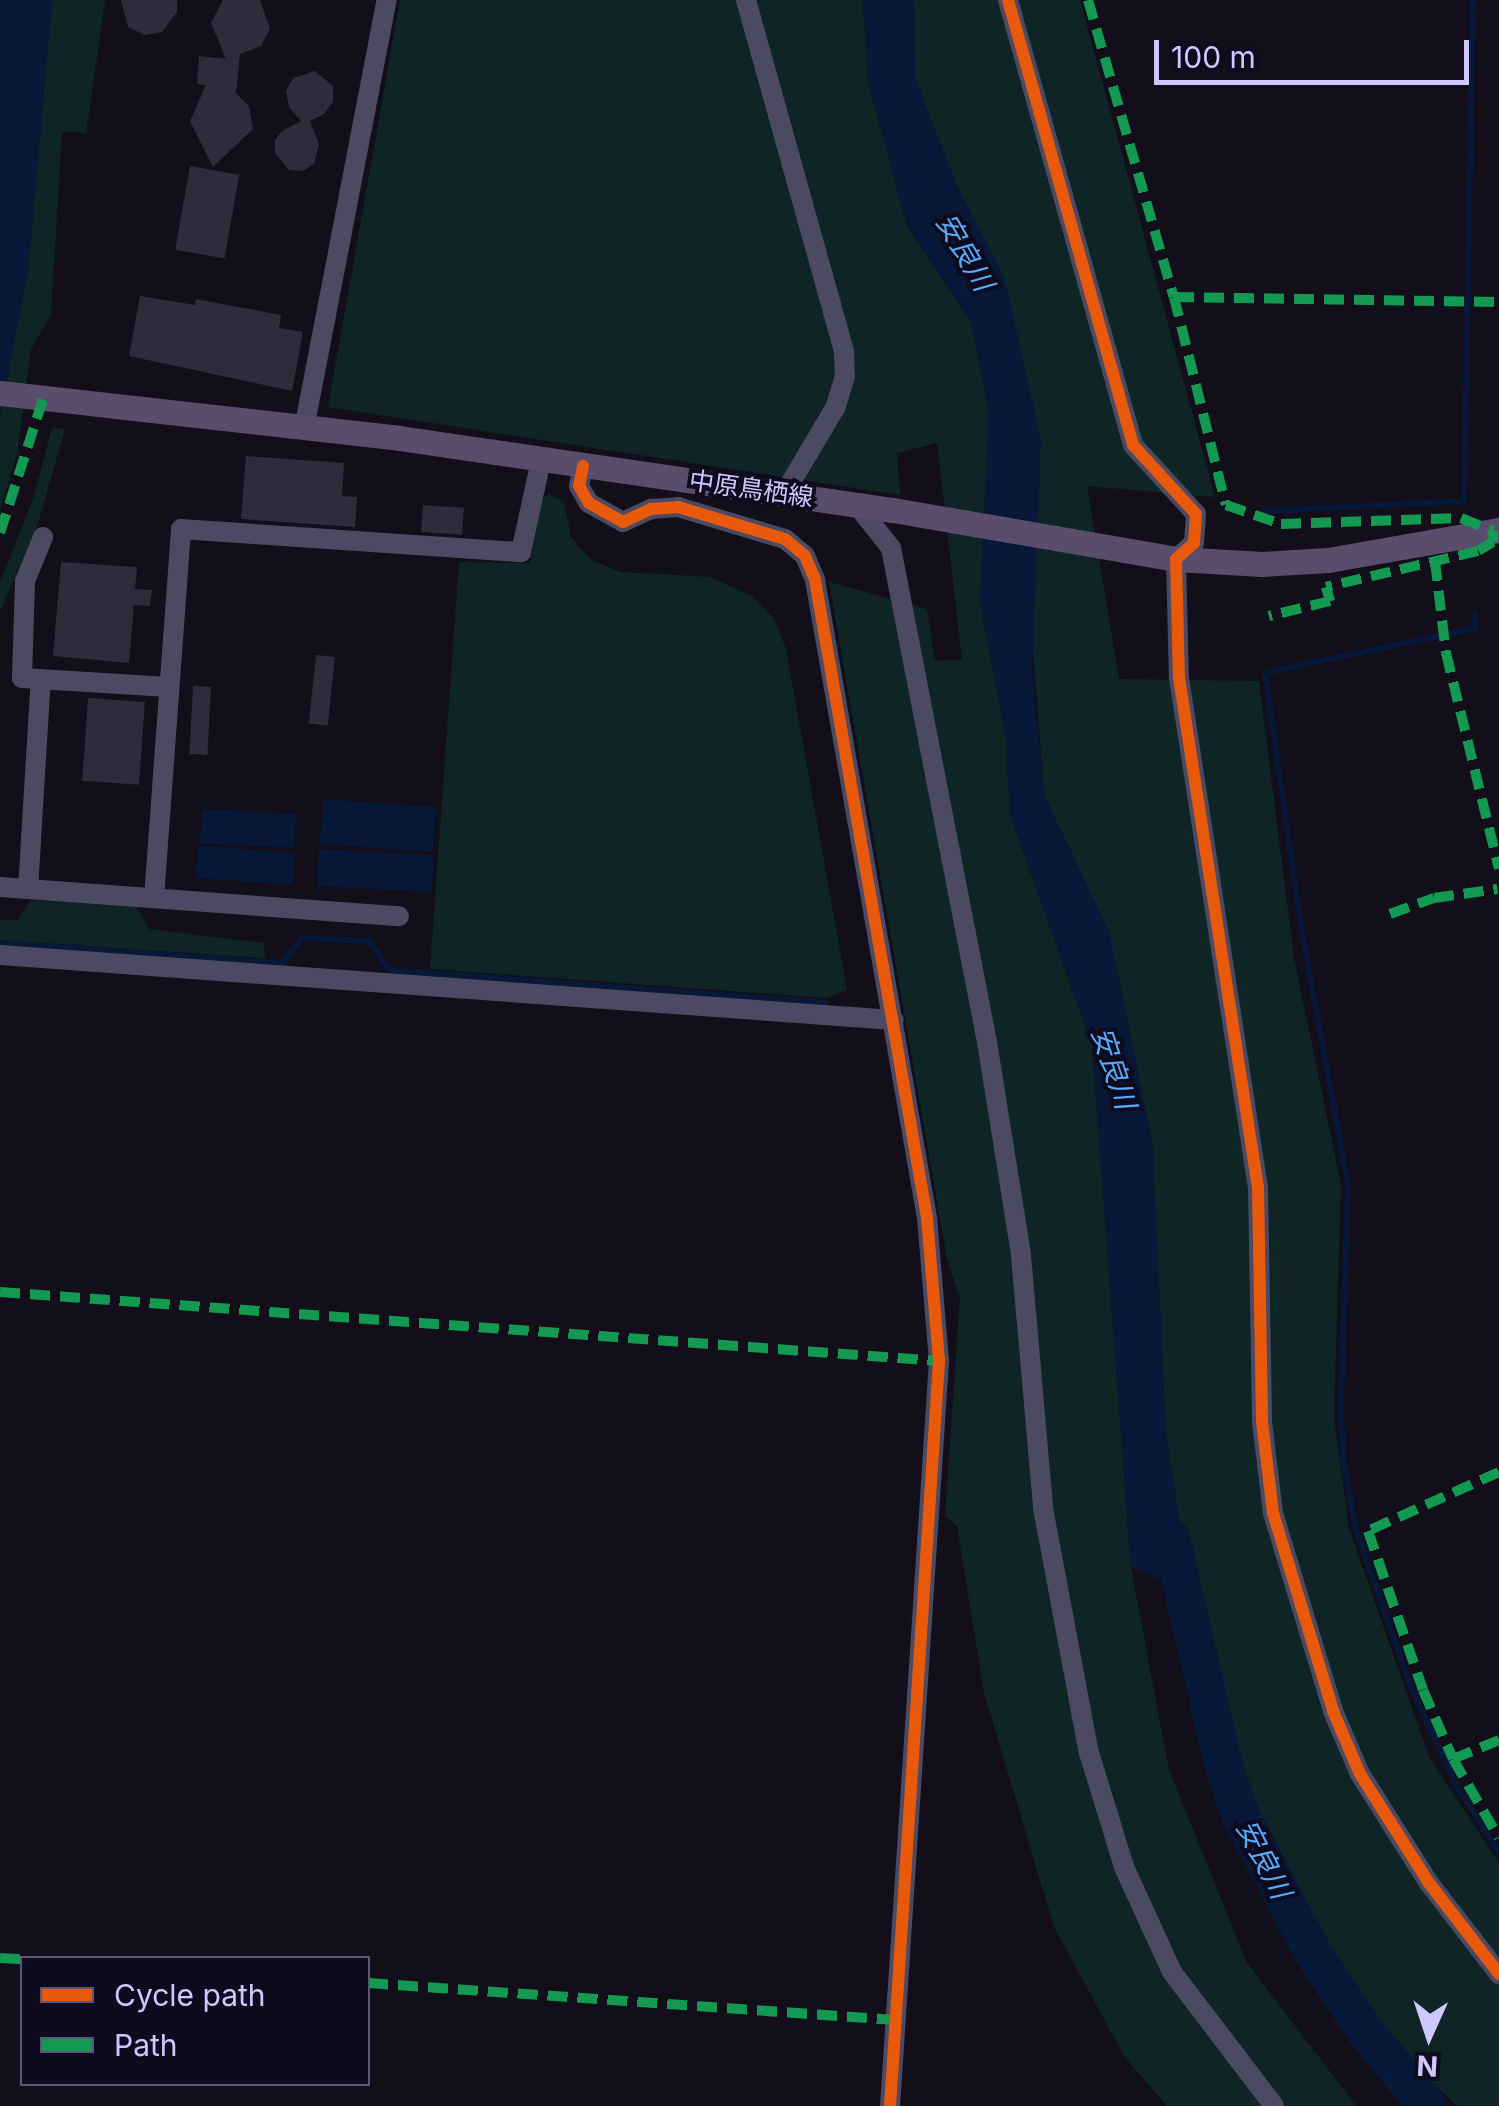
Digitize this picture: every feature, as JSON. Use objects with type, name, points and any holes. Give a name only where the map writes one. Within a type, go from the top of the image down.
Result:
[{"type":"main road","name":"中原鳥栖線","points":[[0,393],[399,438],[858,504],[1164,556],[1262,564],[1328,560],[1499,530]]},
{"type":"street","points":[[304,430],[387,0]]},
{"type":"street","points":[[746,0],[844,350],[846,376],[835,408],[784,494]]},
{"type":"street","points":[[1008,0],[1134,445],[1196,514],[1194,543],[1164,556],[1179,678],[1258,1188],[1262,1422],[1273,1513],[1332,1711],[1360,1774],[1428,1883],[1499,1974]]},
{"type":"street","points":[[154,898],[181,529],[521,552],[540,460]]},
{"type":"street","points":[[583,466],[579,486],[589,504],[623,522],[652,509],[678,507],[785,539],[805,556],[815,580],[927,1218],[940,1361],[890,2106]]},
{"type":"street","points":[[858,504],[891,548],[987,1042],[1021,1255],[1042,1508],[1094,1772],[1124,1866],[1172,1972],[1274,2106]]},
{"type":"street","points":[[43,537],[26,581],[22,678],[169,688]]},
{"type":"street","points":[[28,889],[41,679]]},
{"type":"street","points":[[0,887],[400,916]]},
{"type":"street","points":[[0,955],[894,1020]]},
{"type":"green space","points":[[52,0],[105,0],[86,133],[62,132],[51,315],[31,349],[17,454],[0,511],[0,415],[28,271]]},
{"type":"green space","points":[[400,0],[863,0],[868,81],[907,226],[971,322],[989,412],[980,601],[1006,738],[1010,815],[1092,1045],[1131,1568],[1169,1770],[1246,1961],[1356,2106],[1167,2106],[1124,2056],[1054,1927],[984,1693],[957,1526],[945,1516],[960,1298],[947,1259],[829,582],[927,609],[935,661],[962,659],[937,443],[897,453],[900,495],[328,407]]},
{"type":"green space","points":[[914,0],[1080,0],[1215,497],[1087,486],[1119,679],[1259,681],[1294,958],[1341,1185],[1334,1417],[1349,1528],[1429,1757],[1499,1863],[1499,2106],[1457,2106],[1370,2022],[1242,1791],[1190,1590],[1166,1435],[1152,1142],[1109,932],[1044,795],[1005,280],[955,182],[915,78]]},
{"type":"green space","points":[[52,428],[65,429],[37,527],[0,611],[0,583],[33,499]]},
{"type":"green space","points":[[549,494],[564,502],[571,537],[591,560],[621,572],[710,577],[752,596],[775,620],[786,649],[847,990],[827,998],[430,969],[459,562],[530,563],[542,499]]},
{"type":"green space","points":[[31,900],[135,903],[149,929],[264,943],[265,958],[0,940],[0,920],[17,920]]},
{"type":"water","points":[[0,0],[52,0],[28,271],[0,415]]},
{"type":"water","points":[[863,0],[914,0],[915,78],[955,182],[1005,280],[1041,441],[1032,672],[1044,795],[1109,932],[1152,1142],[1166,1435],[1190,1590],[1131,1568],[1092,1045],[1010,815],[1006,738],[980,601],[989,412],[971,322],[907,226],[868,81]]},
{"type":"water","points":[[323,799],[436,807],[433,852],[320,844]]},
{"type":"water","points":[[202,809],[296,814],[294,848],[200,843]]},
{"type":"water","points":[[198,846],[295,853],[293,885],[196,878]]},
{"type":"water","points":[[319,849],[434,855],[432,892],[317,886]]},
{"type":"building","points":[[121,0],[177,0],[177,12],[162,32],[145,35],[128,27]]},
{"type":"building","points":[[223,0],[260,0],[270,29],[261,46],[240,54],[236,93],[249,106],[253,129],[213,167],[190,121],[206,85],[197,84],[199,56],[226,59],[211,23]]},
{"type":"building","points":[[315,71],[333,86],[333,102],[324,114],[310,121],[319,144],[314,164],[303,171],[289,170],[275,153],[275,140],[282,131],[301,121],[289,107],[286,91],[293,78]]},
{"type":"building","points":[[190,166],[239,175],[224,258],[175,250]]},
{"type":"building","points":[[140,296],[195,305],[196,299],[281,315],[279,328],[303,332],[292,391],[129,356]]},
{"type":"building","points":[[246,456],[344,463],[342,496],[357,497],[355,527],[241,519]]},
{"type":"building","points":[[423,505],[464,508],[462,535],[421,532]]},
{"type":"building","points":[[61,562],[137,567],[135,589],[152,590],[150,606],[134,605],[129,663],[53,656]]},
{"type":"building","points":[[316,655],[335,657],[328,726],[309,724]]},
{"type":"building","points":[[193,686],[211,687],[207,755],[189,754]]},
{"type":"building","points":[[88,698],[145,702],[139,785],[82,781]]},
{"type":"waterway","points":[[1264,511],[1464,501],[1473,0]]},
{"type":"waterway","points":[[1475,614],[1476,628],[1265,673],[1302,932],[1348,1185],[1341,1414],[1344,1464],[1356,1530],[1410,1685],[1458,1789],[1499,1852]]},
{"type":"waterway","points":[[0,943],[282,963],[302,938],[369,941],[389,970],[826,1003]]},
{"type":"waterway","name":"安良川","points":[[1171,1538],[1223,1764],[1240,1814],[1313,1953],[1366,2032],[1427,2106]]},
{"type":"marked path","points":[[1088,0],[1174,297],[1226,505],[1281,524],[1461,518],[1493,531],[1493,542],[1478,551],[1326,587],[1330,601],[1269,616]]},
{"type":"marked path","points":[[1174,297],[1499,302]]},
{"type":"marked path","points":[[0,533],[43,399]]},
{"type":"marked path","points":[[1435,561],[1446,653],[1499,869]]},
{"type":"marked path","points":[[1390,914],[1434,898],[1497,889]]},
{"type":"marked path","points":[[0,1292],[939,1361]]},
{"type":"marked path","points":[[1499,1472],[1368,1531],[1423,1690],[1453,1759],[1499,1838]]},
{"type":"marked path","points":[[1453,1759],[1499,1740]]},
{"type":"marked path","points":[[0,1958],[20,1959]]},
{"type":"marked path","points":[[370,1983],[896,2020]]},
{"type":"cycle path","points":[[1008,0],[1133,445],[1196,514],[1194,543],[1176,559],[1179,678],[1258,1188],[1262,1422],[1273,1513],[1333,1711],[1360,1774],[1429,1883],[1499,1974]]},
{"type":"cycle path","points":[[583,466],[579,486],[589,503],[623,522],[651,509],[678,507],[785,539],[805,556],[815,580],[927,1218],[939,1361],[890,2106]]}]
